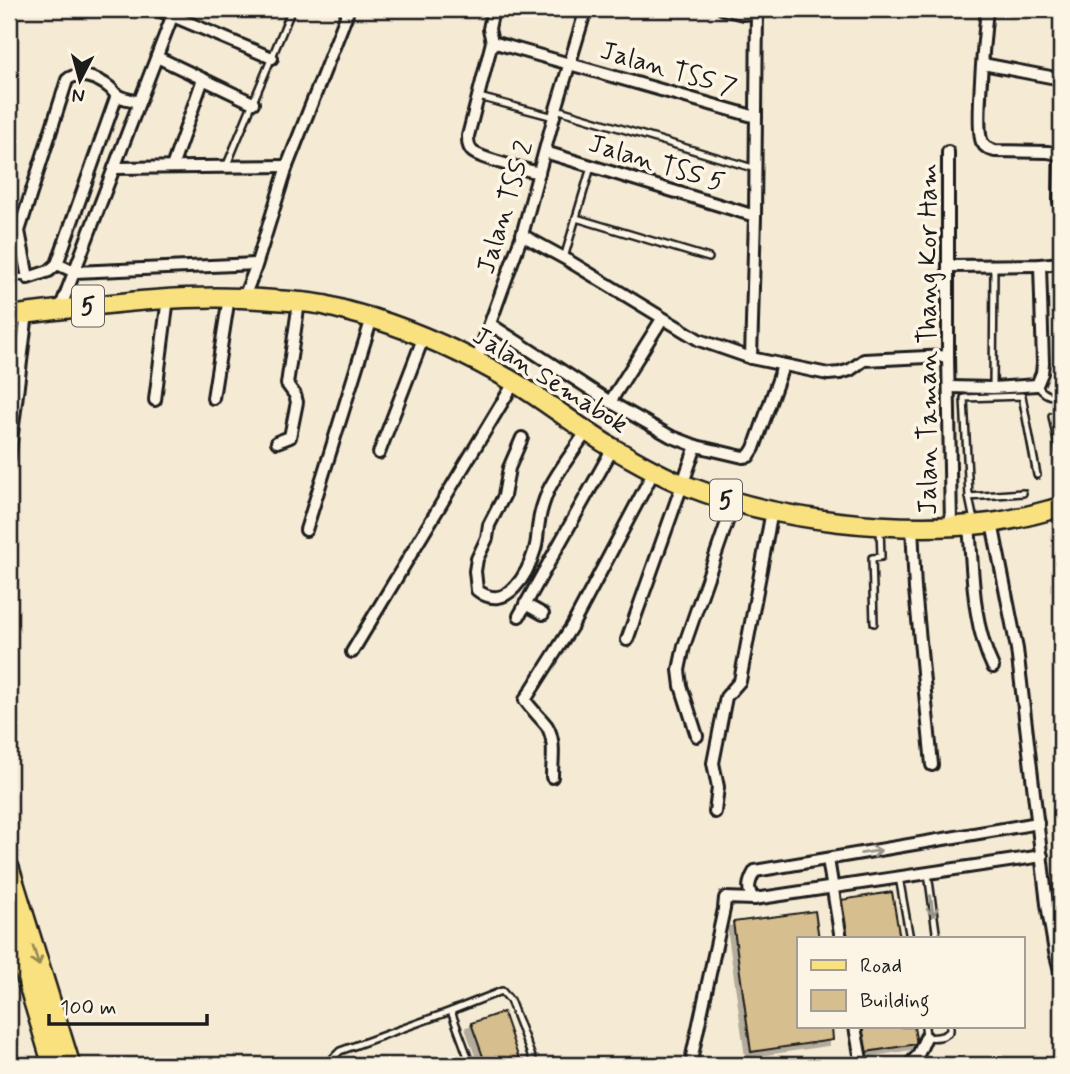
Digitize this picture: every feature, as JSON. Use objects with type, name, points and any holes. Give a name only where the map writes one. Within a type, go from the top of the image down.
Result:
[{"type":"highway","points":[[9,849],[16,916],[70,1065]]},
{"type":"highway","points":[[9,867],[16,916],[53,1065]]},
{"type":"main road","name":"Jalan Semabok","points":[[9,316],[140,299],[168,298],[236,297],[324,305],[424,335],[514,383],[586,432],[654,471],[734,502],[814,518],[912,526],[979,524],[1061,507]]},
{"type":"street","points":[[156,9],[174,12],[272,58]]},
{"type":"street","points":[[213,398],[236,297],[254,270],[286,166],[347,9]]},
{"type":"street","points":[[493,9],[489,29],[492,42],[468,145],[472,151],[539,173]]},
{"type":"street","name":"Jalan TSS 2","points":[[476,362],[522,235],[586,9]]},
{"type":"street","points":[[723,9],[743,14],[757,11],[751,358]]},
{"type":"street","points":[[986,9],[979,136],[984,146],[995,151],[1058,154],[1059,202]]},
{"type":"street","points":[[60,309],[174,12]]},
{"type":"street","name":"Jalan TSS 7","points":[[492,42],[756,117]]},
{"type":"street","points":[[157,57],[253,103]]},
{"type":"street","points":[[983,64],[1061,79]]},
{"type":"street","points":[[117,95],[57,264],[49,271],[28,278],[19,231],[67,79],[79,74],[108,86],[117,95],[139,102]]},
{"type":"street","points":[[172,167],[203,79]]},
{"type":"street","name":"Jalan TSS 5","points":[[545,152],[755,216]]},
{"type":"street","name":"Jalan Taman Thang Kor Ham","points":[[948,152],[951,525]]},
{"type":"street","points":[[114,168],[286,166]]},
{"type":"street","points":[[522,235],[699,340],[751,358],[828,374],[850,370],[864,360],[948,356]]},
{"type":"street","points":[[948,267],[1061,263]]},
{"type":"street","points":[[57,264],[73,277],[254,270]]},
{"type":"street","points":[[948,387],[1037,385],[1043,363],[1040,265]]},
{"type":"street","points":[[155,400],[168,298]]},
{"type":"street","points":[[277,442],[290,437],[297,402],[287,384],[299,302]]},
{"type":"street","points":[[9,458],[27,313]]},
{"type":"street","points":[[306,530],[372,318]]},
{"type":"street","points":[[610,402],[662,319]]},
{"type":"street","name":"Jalan Semabok","points":[[491,324],[610,402],[670,436],[696,446],[743,457],[749,456],[754,448],[783,366]]},
{"type":"street","points":[[379,453],[424,335]]},
{"type":"street","points":[[352,652],[514,383]]},
{"type":"street","points":[[522,438],[509,468],[504,496],[489,525],[487,538],[477,559],[477,590],[491,598],[507,595],[523,575],[536,548],[540,513],[549,490],[586,432]]},
{"type":"street","points":[[627,640],[696,446]]},
{"type":"street","points":[[519,616],[613,448]]},
{"type":"street","points":[[552,776],[551,737],[547,726],[525,700],[572,626],[654,471]]},
{"type":"street","points":[[696,736],[678,670],[734,502]]},
{"type":"street","points":[[715,811],[718,787],[713,763],[726,697],[740,681],[772,511]]},
{"type":"street","points":[[979,524],[975,595],[982,635],[993,667]]},
{"type":"street","points":[[979,524],[1017,649],[1048,904],[1061,974]]},
{"type":"street","points":[[912,526],[915,589],[932,765]]},
{"type":"street","points":[[525,604],[543,614]]},
{"type":"street","points":[[754,899],[749,886],[755,871],[1038,823]]},
{"type":"street","points":[[694,1065],[692,1056],[725,898],[754,899],[1042,856]]},
{"type":"street","points":[[828,859],[841,937]]},
{"type":"street","points":[[1048,904],[1061,902]]},
{"type":"street","points":[[855,1028],[862,1065]]},
{"type":"street","points":[[909,1065],[918,1055],[926,1032]]},
{"type":"lane","points":[[226,167],[292,9]]},
{"type":"lane","points":[[478,97],[555,113],[756,169]]},
{"type":"lane","points":[[564,258],[591,166]]},
{"type":"lane","points":[[576,218],[709,258]]},
{"type":"lane","points":[[993,388],[994,266]]},
{"type":"lane","points":[[9,273],[28,278]]},
{"type":"lane","points":[[1037,385],[1046,395],[1061,397]]},
{"type":"lane","points":[[979,524],[968,498],[964,398],[1022,396],[1037,475]]},
{"type":"lane","points":[[1052,416],[1061,461]]},
{"type":"lane","points":[[968,498],[1023,493]]},
{"type":"lane","points":[[874,622],[872,558],[881,557],[880,524]]},
{"type":"lane","points":[[928,873],[937,937]]},
{"type":"lane","points":[[899,877],[910,937]]},
{"type":"lane","points":[[334,1065],[333,1058],[340,1051],[502,991],[510,1000],[535,1065]]},
{"type":"lane","points":[[451,1012],[471,1065]]},
{"type":"lane","points":[[926,1032],[940,1037],[947,1035],[950,1028]]},
{"type":"building","points":[[1061,407],[1061,438],[1053,409]]},
{"type":"building","points":[[892,892],[900,937],[848,937],[841,900]]},
{"type":"building","points":[[815,911],[819,937],[797,937],[797,1028],[832,1028],[833,1040],[751,1052],[733,922]]},
{"type":"building","points":[[503,1012],[521,1065],[486,1065],[471,1023]]},
{"type":"building","points":[[862,1028],[914,1028],[917,1044],[866,1052]]}]
